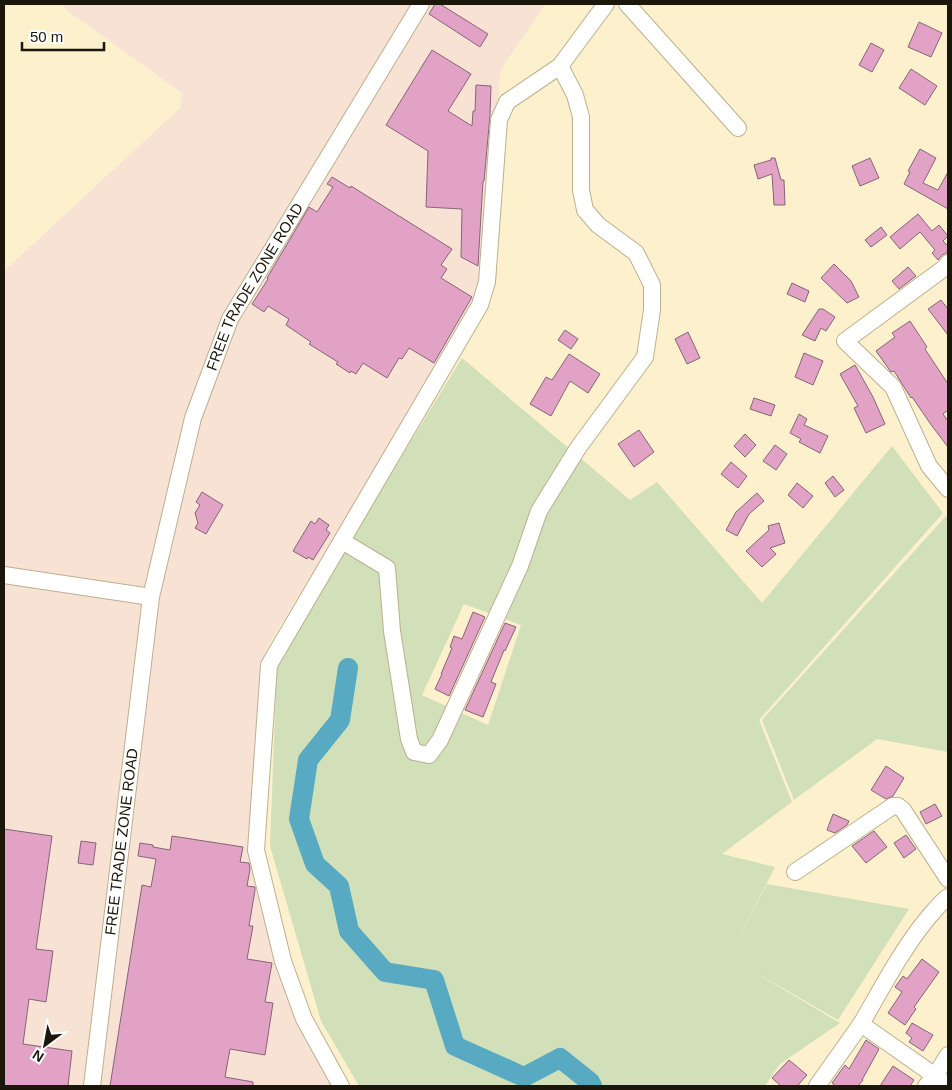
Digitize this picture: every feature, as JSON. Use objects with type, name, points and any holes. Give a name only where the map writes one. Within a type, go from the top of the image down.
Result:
[{"type":"street","name":"FREE TRADE ZONE ROAD","points":[[92,1086],[151,597],[193,418],[230,319],[421,4]]},
{"type":"street","points":[[341,1086],[304,1019],[283,961],[256,850],[269,665],[480,305],[487,282],[499,120],[507,102],[560,66],[606,4]]},
{"type":"street","points":[[627,4],[738,128]]},
{"type":"street","points":[[342,541],[387,568],[392,631],[409,739],[414,752],[429,755],[440,740],[520,566],[539,511],[578,448],[645,357],[652,310],[652,285],[636,253],[598,225],[585,210],[581,190],[582,117],[575,95],[560,66]]},
{"type":"street","points":[[948,263],[947,266],[845,341],[893,387],[929,466],[948,488]]},
{"type":"street","points":[[4,575],[151,597]]},
{"type":"street","points":[[795,872],[893,806],[898,806],[903,810],[948,879]]},
{"type":"street","points":[[817,1086],[861,1024],[916,933],[946,901]]},
{"type":"street","points":[[861,1024],[937,1082],[948,1055]]},
{"type":"shaded area","points":[[64,4],[546,4],[500,73],[486,285],[272,639],[260,664],[253,828],[307,1026],[342,1086],[4,1086],[4,271],[180,108],[182,93],[66,10]]},
{"type":"green space","points":[[462,358],[630,500],[657,482],[762,603],[892,446],[943,513],[759,720],[792,802],[722,854],[775,867],[729,957],[767,884],[909,909],[838,1020],[739,963],[840,1023],[780,1064],[765,1086],[359,1086],[321,1021],[270,846],[277,659]],"holes":[[[464,604],[521,625],[488,725],[422,695]]]},
{"type":"green space","points":[[946,516],[948,518],[948,752],[877,739],[794,800],[762,720]]},
{"type":"building","points":[[435,4],[440,4],[488,34],[480,47],[429,14]]},
{"type":"building","points":[[919,22],[942,33],[931,57],[908,47]]},
{"type":"building","points":[[871,43],[884,50],[872,72],[859,65]]},
{"type":"building","points":[[432,50],[471,74],[448,111],[472,126],[473,111],[475,111],[476,85],[491,86],[478,266],[461,257],[462,209],[426,207],[428,151],[386,125]]},
{"type":"building","points":[[911,69],[937,86],[925,105],[899,88]]},
{"type":"building","points":[[920,149],[936,158],[923,183],[938,190],[948,172],[948,209],[904,184],[910,172],[908,171]]},
{"type":"building","points":[[771,158],[775,158],[781,180],[784,180],[785,205],[774,205],[772,174],[758,179],[754,165],[771,160]]},
{"type":"building","points":[[870,158],[879,178],[860,186],[852,166]]},
{"type":"building","points":[[332,177],[350,188],[351,186],[452,249],[441,265],[447,269],[441,278],[472,297],[434,363],[409,348],[402,359],[399,358],[387,378],[363,363],[356,374],[351,371],[350,373],[336,364],[338,362],[309,344],[311,342],[286,325],[289,319],[268,306],[264,312],[252,304],[309,207],[317,212],[333,187],[327,184]]},
{"type":"building","points":[[918,214],[932,231],[939,225],[948,236],[943,241],[948,246],[948,252],[938,260],[932,253],[935,250],[920,232],[900,249],[890,237]]},
{"type":"building","points":[[881,227],[887,235],[871,247],[865,240]]},
{"type":"building","points":[[834,264],[851,281],[859,297],[847,303],[821,278]]},
{"type":"building","points":[[908,267],[916,276],[899,289],[892,281]]},
{"type":"building","points":[[792,283],[809,291],[805,302],[787,294]]},
{"type":"building","points":[[941,300],[948,309],[948,335],[928,309]]},
{"type":"building","points":[[819,309],[823,309],[835,317],[826,331],[821,328],[815,341],[802,335]]},
{"type":"building","points":[[910,321],[927,347],[925,349],[948,384],[948,410],[943,414],[948,421],[948,447],[911,398],[894,371],[891,372],[876,351],[895,337],[892,333]]},
{"type":"building","points":[[565,330],[578,339],[571,349],[558,340]]},
{"type":"building","points":[[688,332],[700,358],[687,364],[675,339]]},
{"type":"building","points":[[804,353],[823,361],[813,385],[795,377]]},
{"type":"building","points":[[569,354],[600,374],[588,393],[570,381],[551,416],[530,404],[546,377],[552,380]]},
{"type":"building","points":[[855,365],[873,397],[885,424],[866,433],[854,408],[858,406],[840,374]]},
{"type":"building","points":[[754,398],[775,405],[771,416],[750,409]]},
{"type":"building","points":[[799,414],[807,419],[804,425],[828,436],[820,453],[799,442],[801,439],[790,433]]},
{"type":"building","points":[[639,430],[654,452],[634,467],[618,444]]},
{"type":"building","points":[[745,434],[756,445],[745,457],[734,446]]},
{"type":"building","points":[[775,445],[787,454],[776,470],[763,461]]},
{"type":"building","points":[[731,462],[747,476],[738,488],[721,474]]},
{"type":"building","points":[[833,476],[844,490],[835,497],[825,483]]},
{"type":"building","points":[[797,483],[813,496],[803,508],[788,495]]},
{"type":"building","points":[[202,492],[223,505],[206,534],[195,528],[198,523],[195,513],[200,505],[196,502]]},
{"type":"building","points":[[757,493],[764,501],[749,514],[737,536],[726,530],[736,512]]},
{"type":"building","points":[[319,518],[329,525],[326,530],[330,533],[313,560],[308,557],[307,559],[293,551],[311,521],[315,524]]},
{"type":"building","points":[[779,523],[785,543],[770,548],[776,554],[762,567],[746,551],[769,530],[768,526]]},
{"type":"building","points":[[473,612],[485,617],[449,696],[435,689],[452,648],[450,647],[454,636],[462,639]]},
{"type":"building","points":[[505,623],[516,627],[491,682],[496,684],[483,717],[465,710]]},
{"type":"building","points":[[886,766],[904,778],[893,796],[886,799],[871,790]]},
{"type":"building","points":[[935,804],[942,816],[926,824],[920,812]]},
{"type":"building","points":[[833,814],[849,821],[847,825],[835,833],[827,830]]},
{"type":"building","points":[[4,829],[52,836],[36,949],[53,951],[46,1002],[29,999],[23,1044],[72,1051],[68,1086],[4,1086]]},
{"type":"building","points":[[874,831],[887,847],[866,863],[852,846]]},
{"type":"building","points":[[906,835],[916,849],[904,858],[894,843]]},
{"type":"building","points":[[172,836],[243,847],[240,862],[249,863],[250,869],[247,886],[255,887],[255,890],[249,926],[253,926],[247,959],[272,963],[265,1002],[273,1003],[265,1055],[230,1049],[225,1077],[253,1082],[253,1086],[110,1086],[142,885],[151,887],[156,859],[138,856],[140,843],[170,850]]},
{"type":"building","points":[[81,841],[96,843],[93,865],[78,863]]},
{"type":"building","points":[[922,959],[939,972],[914,1007],[916,1009],[905,1025],[888,1013],[902,992],[895,987],[903,976],[907,979]]},
{"type":"building","points":[[912,1023],[933,1035],[923,1051],[909,1042],[912,1038],[906,1033]]},
{"type":"building","points":[[866,1040],[879,1049],[863,1080],[858,1086],[836,1086],[832,1083],[845,1065],[849,1069]]},
{"type":"building","points":[[789,1060],[807,1075],[797,1086],[781,1086],[772,1078]]},
{"type":"building","points":[[893,1066],[914,1080],[910,1086],[880,1086]]},
{"type":"waterway","points":[[348,668],[340,720],[308,760],[299,819],[315,864],[339,886],[349,931],[385,972],[434,980],[455,1046],[524,1077],[560,1058],[590,1082],[592,1086]]}]
